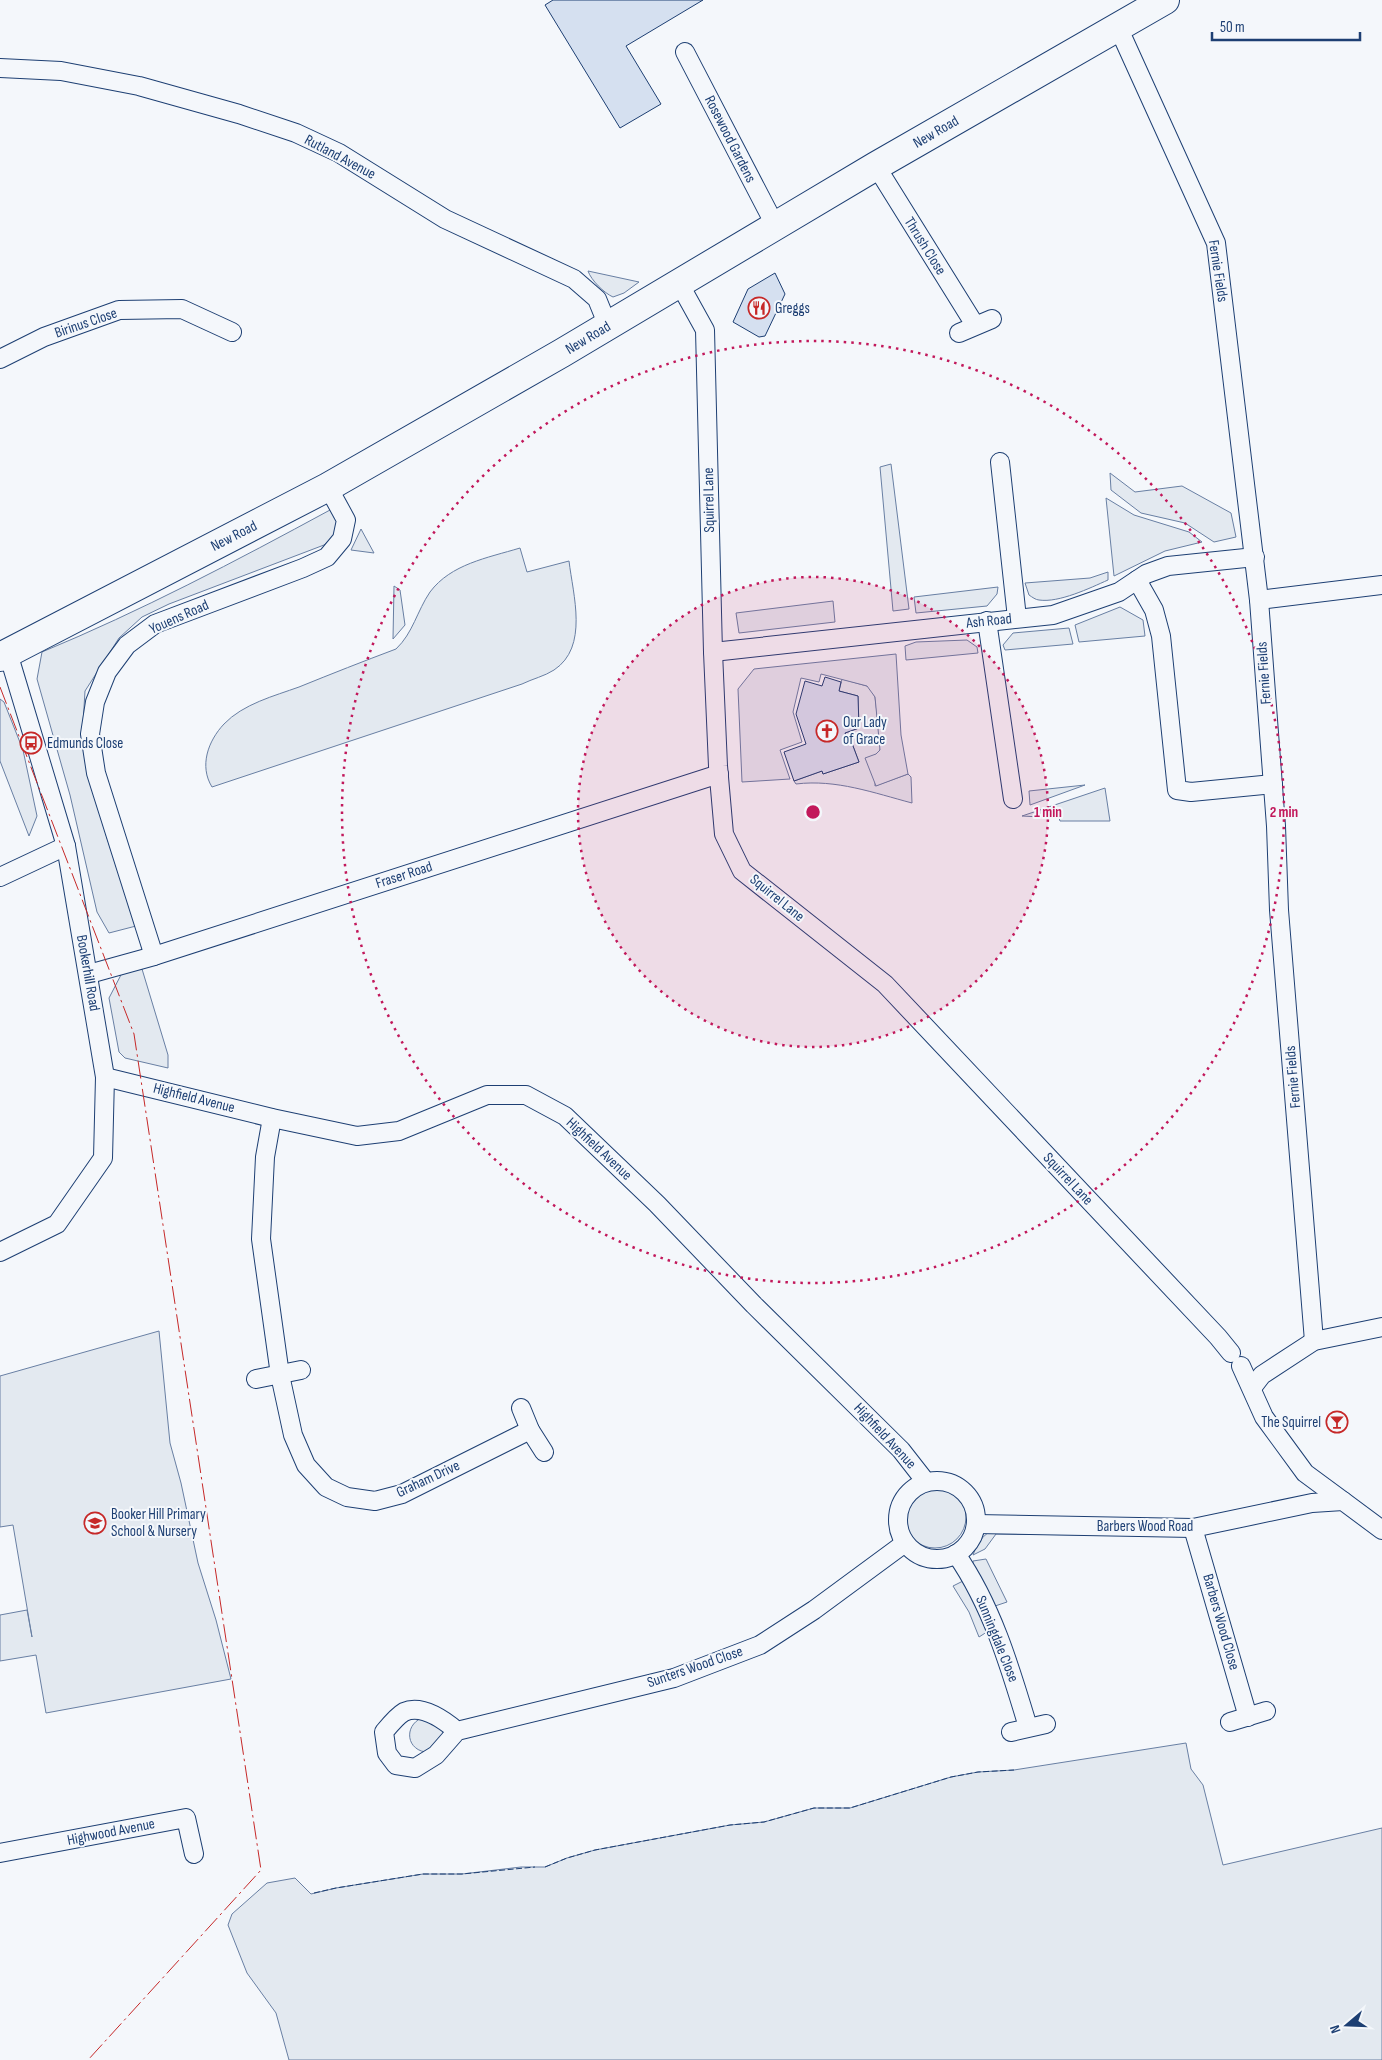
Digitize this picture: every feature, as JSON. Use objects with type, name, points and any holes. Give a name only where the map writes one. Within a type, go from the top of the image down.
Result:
[{"type":"highway","name":"New Road","points":[[4,656],[328,487],[608,326],[876,166],[1165,0]]},
{"type":"street","name":"Fernie Fields","points":[[1118,28],[1216,243],[1259,600],[1273,784],[1280,910],[1314,1341]]},
{"type":"street","name":"Rosewood Gardens","points":[[685,52],[776,227]]},
{"type":"street","name":"Rutland Avenue","points":[[0,68],[61,71],[139,86],[239,114],[296,133],[339,153],[445,219],[574,279],[597,299],[608,326]]},
{"type":"street","name":"Thrush Close","points":[[876,166],[967,329],[992,319]]},
{"type":"street","name":"Squirrel Lane","points":[[679,283],[705,330],[713,652],[719,774],[724,834],[742,871],[885,984],[1218,1337],[1236,1360],[1252,1388],[1264,1417],[1305,1473],[1382,1530]]},
{"type":"street","name":"Birinus Close","points":[[0,359],[44,337],[119,310],[182,309],[232,332]]},
{"type":"street","points":[[1000,462],[1017,618]]},
{"type":"street","name":"Youens Road","points":[[154,956],[96,773],[90,734],[95,702],[106,672],[127,645],[155,624],[303,568],[327,557],[342,539],[346,520],[328,487]]},
{"type":"street","name":"Ash Road","points":[[713,652],[1053,615],[1119,592],[1146,574],[1168,566],[1255,557]]},
{"type":"street","points":[[1137,580],[1154,610],[1161,636],[1177,790],[1191,792],[1273,784]]},
{"type":"street","points":[[1259,600],[1382,585]]},
{"type":"street","points":[[987,621],[1013,799]]},
{"type":"street","name":"Bookerhill Road","points":[[0,1252],[57,1224],[103,1158],[105,1077],[66,846],[4,656]]},
{"type":"street","name":"Fraser Road","points":[[89,974],[154,956],[719,774]]},
{"type":"street","points":[[0,877],[66,846]]},
{"type":"street","name":"Highfield Avenue","points":[[105,1077],[272,1118],[357,1136],[399,1131],[487,1095],[526,1096],[565,1116],[657,1204],[754,1305],[901,1450],[926,1482]]},
{"type":"street","name":"Graham Drive","points":[[272,1118],[265,1157],[261,1239],[280,1375],[293,1435],[306,1465],[326,1487],[347,1497],[375,1500],[402,1494],[530,1430]]},
{"type":"street","points":[[1252,1388],[1262,1374],[1314,1341],[1382,1327]]},
{"type":"street","points":[[256,1379],[301,1370]]},
{"type":"street","points":[[520,1408],[530,1430],[544,1452]]},
{"type":"street","points":[[945,1481],[962,1490],[973,1506],[976,1524],[973,1536],[966,1546],[956,1554],[943,1559],[928,1558],[915,1553],[904,1543],[898,1529],[898,1514],[903,1500],[913,1488],[926,1482],[945,1481]]},
{"type":"street","name":"Barbers Wood Road","points":[[976,1524],[1193,1528],[1312,1503],[1344,1501]]},
{"type":"street","name":"Barbers Wood Close","points":[[1193,1528],[1248,1717]]},
{"type":"street","name":"Sunters Wood Close","points":[[457,1731],[674,1678],[760,1645],[814,1610],[904,1543]]},
{"type":"street","name":"Sunningdale Close","points":[[956,1554],[973,1579],[1007,1658],[1028,1727]]},
{"type":"street","points":[[1230,1722],[1266,1711]]},
{"type":"street","points":[[1011,1732],[1046,1724]]},
{"type":"street","name":"Highwood Avenue","points":[[0,1852],[186,1818],[194,1854]]},
{"type":"shaded area","points":[[588,271],[639,282],[624,293],[613,297],[598,286]]},
{"type":"shaded area","points":[[891,464],[909,609],[893,611],[880,467]]},
{"type":"shaded area","points":[[1110,473],[1135,492],[1182,486],[1231,513],[1236,537],[1214,542],[1185,523],[1141,513],[1111,490]]},
{"type":"shaded area","points":[[1106,498],[1134,515],[1189,532],[1202,542],[1165,551],[1114,576]]},
{"type":"shaded area","points":[[330,510],[336,515],[340,526],[338,532],[324,545],[169,604],[142,617],[119,638],[85,691],[83,724],[85,757],[107,838],[136,926],[109,933],[97,912],[70,795],[37,679],[42,652],[116,620],[188,585]]},
{"type":"shaded area","points":[[361,529],[374,553],[351,550]]},
{"type":"shaded area","points":[[520,548],[527,572],[569,561],[575,604],[575,634],[572,648],[565,660],[554,670],[522,684],[212,787],[206,771],[207,754],[218,731],[232,717],[259,701],[396,649],[407,636],[430,592],[439,582],[459,568]]},
{"type":"shaded area","points":[[1108,572],[1108,580],[1056,599],[1035,599],[1029,595],[1025,583],[1090,578]]},
{"type":"shaded area","points":[[394,586],[400,590],[405,625],[393,639]]},
{"type":"shaded area","points":[[998,587],[997,594],[987,606],[916,613],[914,597]]},
{"type":"shaded area","points":[[833,601],[835,622],[739,633],[736,613]]},
{"type":"shaded area","points":[[1120,607],[1143,620],[1145,636],[1079,642],[1075,625]]},
{"type":"shaded area","points":[[1069,628],[1073,644],[1005,650],[1003,645],[1013,633]]},
{"type":"shaded area","points":[[967,640],[977,647],[978,653],[906,660],[905,646],[916,642]]},
{"type":"shaded area","points":[[896,654],[901,735],[908,774],[876,786],[865,758],[876,754],[880,750],[875,697],[867,686],[821,674],[819,682],[801,678],[793,712],[802,742],[780,750],[790,779],[742,782],[738,689],[754,669]]},
{"type":"shaded area","points":[[842,679],[867,686],[875,697],[881,745],[880,750],[876,754],[875,786],[908,774],[911,777],[912,803],[840,785],[826,783],[796,784],[794,781],[822,771],[823,774],[859,762],[850,738],[847,739],[845,733],[859,728],[858,696],[839,691]]},
{"type":"shaded area","points":[[0,699],[4,702],[23,750],[37,816],[29,836],[0,761]]},
{"type":"shaded area","points":[[1085,785],[1030,805],[1029,791]]},
{"type":"shaded area","points":[[1105,788],[1110,821],[1060,821],[1059,818],[1022,816]]},
{"type":"shaded area","points":[[142,969],[168,1055],[168,1068],[125,1058],[119,1052],[109,998],[123,971]]},
{"type":"shaded area","name":"Booker Hill Primary School & Nursery","points":[[159,1331],[170,1443],[181,1483],[198,1563],[216,1620],[231,1679],[46,1713],[36,1655],[0,1661],[0,1615],[27,1610],[32,1637],[13,1525],[0,1527],[0,1376]]},
{"type":"shaded area","points":[[935,1486],[947,1488],[957,1495],[964,1505],[966,1517],[964,1529],[957,1539],[947,1546],[935,1548],[923,1546],[913,1539],[906,1529],[904,1517],[906,1505],[913,1495],[923,1488]]},
{"type":"shaded area","points":[[992,1530],[1098,1535],[996,1534],[985,1549],[973,1555],[980,1541]]},
{"type":"shaded area","points":[[986,1559],[1007,1602],[995,1606],[973,1566],[973,1561]]},
{"type":"shaded area","points":[[965,1580],[990,1630],[979,1637],[969,1612],[953,1586]]},
{"type":"shaded area","points":[[425,1717],[443,1730],[442,1741],[425,1752],[413,1746],[410,1735],[414,1724]]},
{"type":"shaded area","points":[[1186,1743],[1191,1769],[1203,1785],[1223,1865],[1382,1828],[1382,2060],[289,2060],[276,2013],[247,1973],[228,1925],[232,1914],[267,1883],[295,1878],[311,1894],[336,1888],[423,1874],[462,1874],[521,1867],[545,1867],[595,1850],[730,1825],[764,1822],[814,1808],[850,1808],[951,1777],[978,1772],[1014,1770]]},
{"type":"building","points":[[553,0],[703,0],[626,46],[661,104],[620,128],[545,5]]},
{"type":"building","name":"Greggs","points":[[775,273],[785,294],[765,336],[759,337],[733,322],[748,289]]},
{"type":"building","name":"Our Lady of Grace","points":[[825,677],[841,682],[839,691],[858,696],[859,728],[845,733],[847,739],[850,738],[859,762],[823,774],[822,771],[794,781],[784,752],[806,744],[796,714],[805,681],[822,686]]},
{"type":"fence","points":[[545,1867],[595,1850],[730,1825],[764,1822],[814,1808],[850,1808],[951,1777],[978,1772],[1014,1770]]},
{"type":"fence","points":[[314,1893],[423,1874],[462,1874],[535,1867]]},
{"type":"power","points":[[0,687],[134,1034],[261,1870],[88,2060]]},
{"type":"place","name":"Greggs","points":[[759,308]]},
{"type":"place","name":"Our Lady of Grace","points":[[827,731]]},
{"type":"place","name":"Edmunds Close","points":[[31,743]]},
{"type":"place","name":"The Squirrel","points":[[1337,1422]]},
{"type":"place","name":"Booker Hill Primary School & Nursery","points":[[95,1523]]}]
